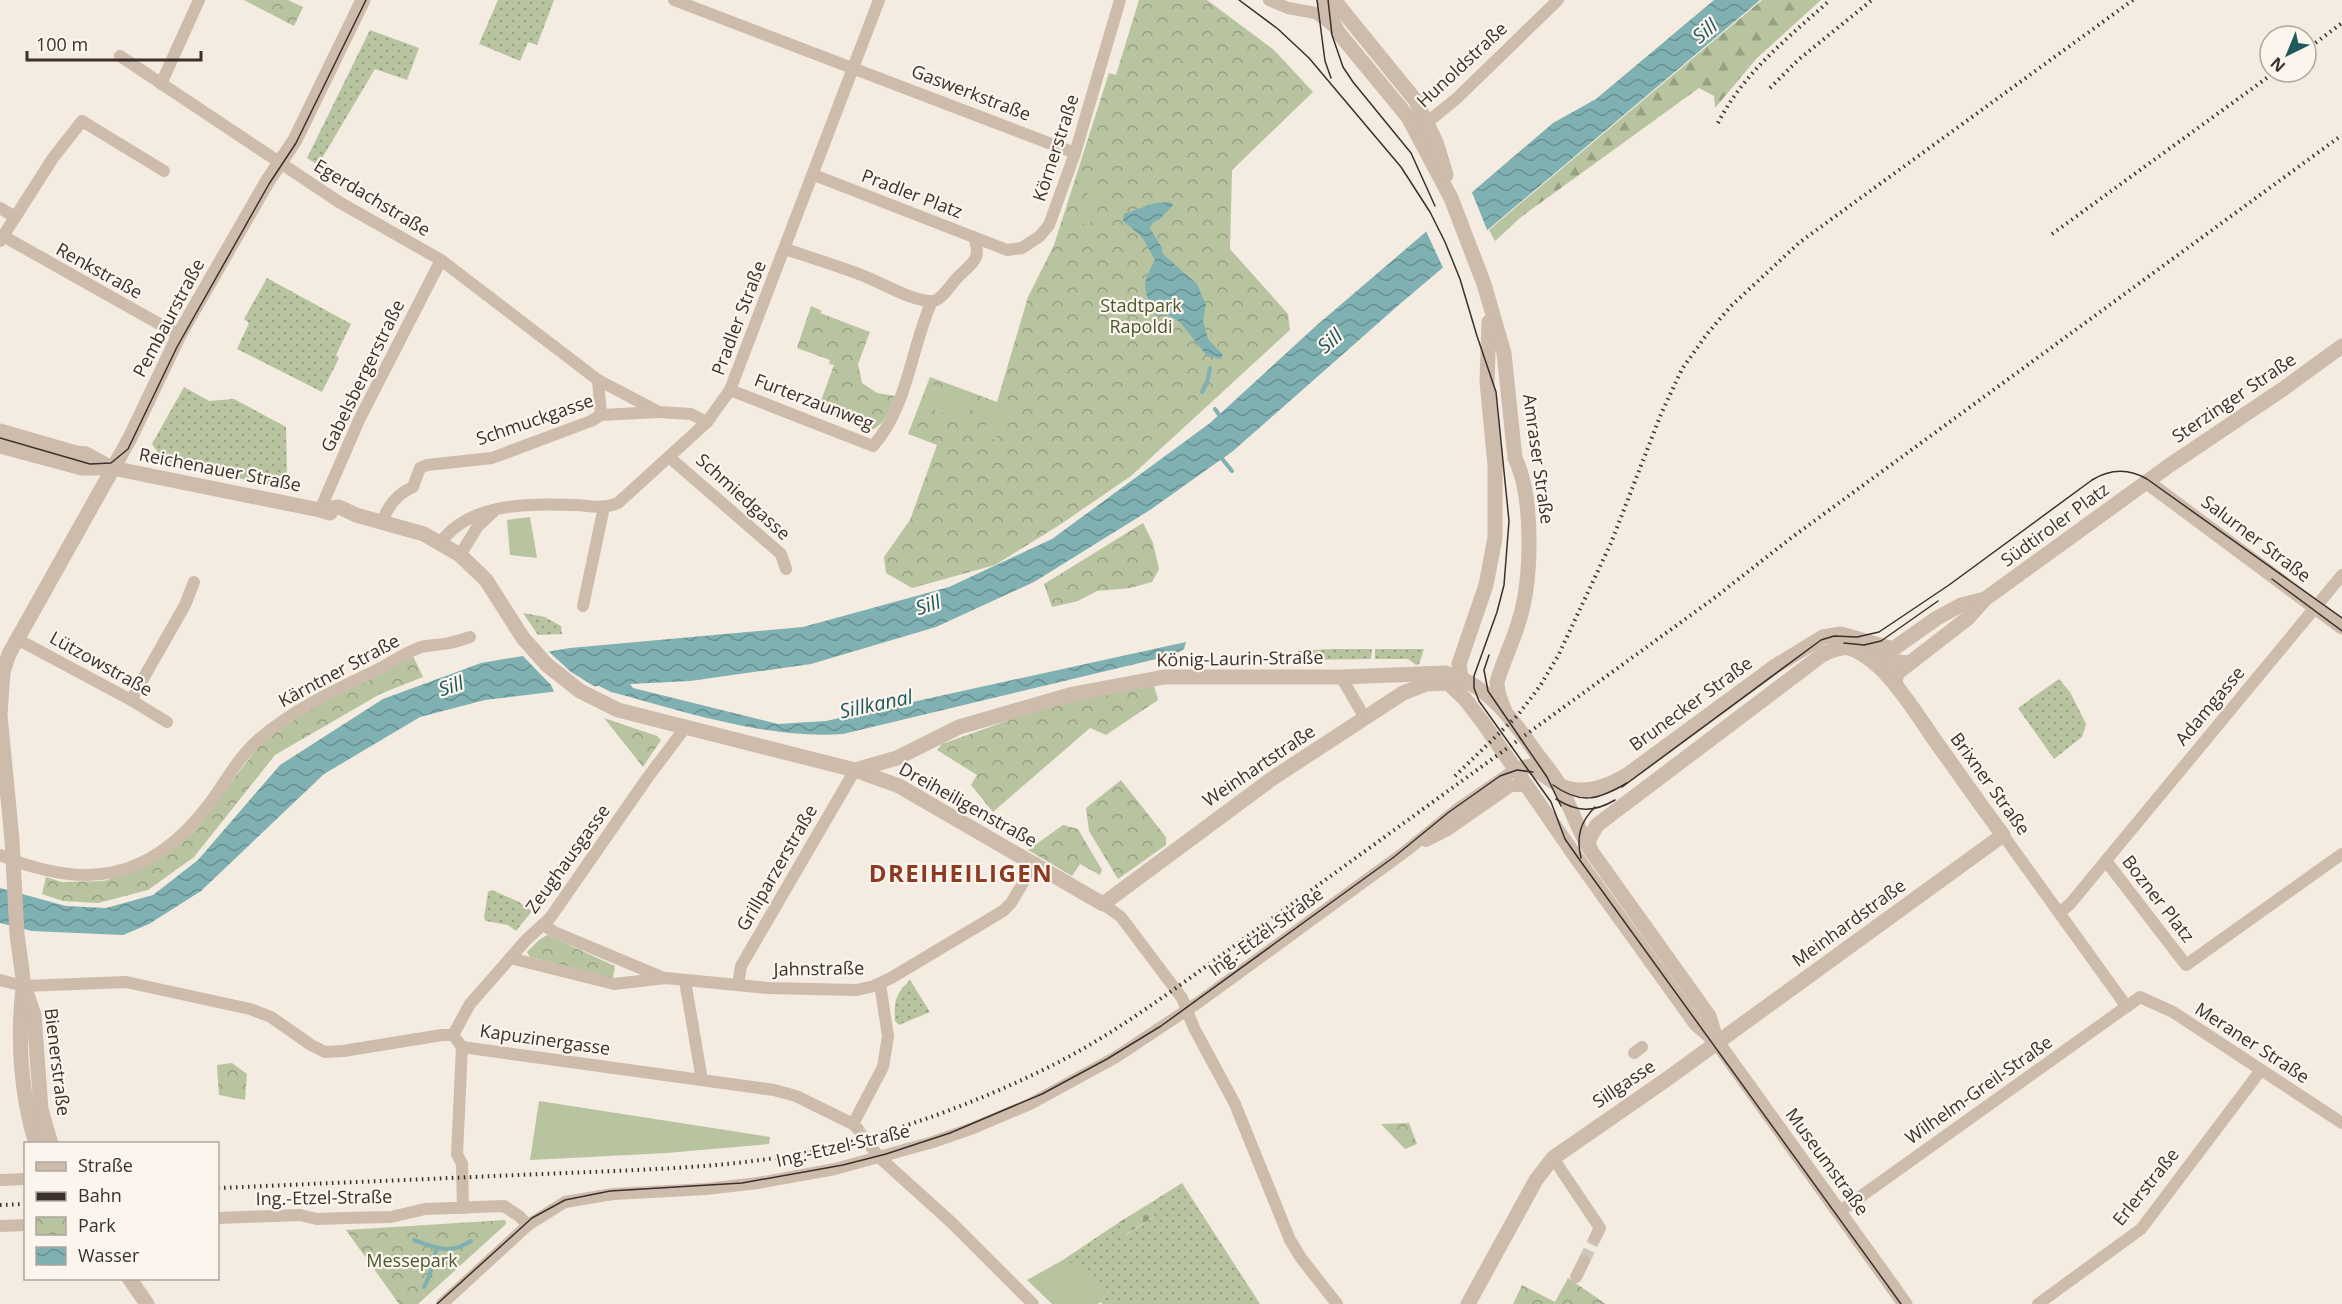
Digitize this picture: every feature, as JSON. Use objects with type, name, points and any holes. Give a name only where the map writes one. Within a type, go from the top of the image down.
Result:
[{"type":"street","points":[[161,84],[199,0]]},
{"type":"street","name":"Pembaurstraße","points":[[17,934],[14,882],[7,858],[0,715],[4,660],[130,438],[179,335],[267,182],[295,140],[363,0]]},
{"type":"street","name":"Gaswerkstraße","points":[[674,0],[1075,153]]},
{"type":"street","name":"Pradler Straße","points":[[604,507],[622,501],[707,422],[730,390],[879,0]]},
{"type":"street","name":"Körnerstraße","points":[[974,237],[1007,250],[1022,248],[1040,236],[1049,225],[1075,153],[1120,0]]},
{"type":"street","points":[[1269,0],[1288,8],[1322,15],[1404,112],[1422,126]]},
{"type":"street","name":"Hunoldstraße","points":[[1422,126],[1456,99],[1558,0]]},
{"type":"street","points":[[1331,1],[1328,12],[1338,32]]},
{"type":"street","points":[[1331,1],[1413,96],[1422,126]]},
{"type":"street","name":"Egerdachstraße","points":[[120,56],[339,202],[441,260],[598,380],[659,412],[692,414],[707,422]]},
{"type":"street","points":[[1,238],[67,138],[82,121],[164,171]]},
{"type":"street","name":"Amraser Straße","points":[[1422,126],[1439,150],[1452,198],[1484,284],[1504,353],[1515,458],[1520,468],[1528,514],[1527,570],[1520,619],[1497,682],[1504,709]]},
{"type":"street","name":"Pradler Platz","points":[[814,175],[974,237],[978,249],[975,261],[954,280],[938,300],[932,301]]},
{"type":"street","points":[[0,208],[15,217]]},
{"type":"street","name":"Renkstraße","points":[[1,238],[179,335]]},
{"type":"street","points":[[785,249],[864,276],[918,298],[932,301]]},
{"type":"street","name":"Gabelsbergerstraße","points":[[320,510],[359,420],[441,260]]},
{"type":"street","name":"Amraser Straße","points":[[1451,678],[1459,664],[1486,585],[1495,538],[1495,465],[1487,382],[1490,333],[1484,284]]},
{"type":"street","name":"Furterzaunweg","points":[[730,390],[873,446],[882,436],[905,385],[932,301]]},
{"type":"street","name":"Sterzinger Straße","points":[[2147,482],[2342,346]]},
{"type":"street","points":[[598,380],[601,415]]},
{"type":"street","name":"Schmuckgasse","points":[[382,521],[389,505],[403,492],[413,488],[420,468],[426,465],[492,458],[590,422],[601,415],[659,412]]},
{"type":"street","name":"Reichenauer Straße","points":[[0,431],[86,454],[112,468]]},
{"type":"street","name":"Reichenauer Straße","points":[[0,446],[82,468],[112,468],[320,510],[337,516],[356,515],[424,534],[460,555],[486,580],[516,627],[547,665],[590,697]]},
{"type":"street","name":"Schmiedgasse","points":[[669,457],[781,554],[786,569]]},
{"type":"street","name":"Südtiroler Platz","points":[[1893,683],[1897,673],[1968,618],[1986,599],[2147,482]]},
{"type":"street","name":"Salurner Straße","points":[[2147,482],[2342,627]]},
{"type":"street","points":[[440,543],[459,522],[470,516],[497,510],[541,505],[604,507],[583,606]]},
{"type":"street","points":[[460,555],[478,526],[497,510]]},
{"type":"street","name":"Adamgasse","points":[[2106,861],[2342,575]]},
{"type":"street","points":[[131,700],[185,605],[194,582]]},
{"type":"street","name":"Südtiroler Platz","points":[[1891,654],[1946,612],[1961,605],[1986,599]]},
{"type":"street","name":"Kärntner Straße","points":[[7,858],[64,875],[103,874],[124,870],[145,861],[164,851],[189,829],[244,755],[257,741],[291,714],[422,647],[470,637]]},
{"type":"street","name":"Brunecker Straße","points":[[1560,786],[1587,790],[1620,780],[1774,667],[1823,637],[1843,640]]},
{"type":"street","name":"Lützowstraße","points":[[17,639],[131,700],[167,722]]},
{"type":"street","points":[[1843,640],[1863,648],[1891,654],[1909,663]]},
{"type":"street","points":[[1843,640],[1860,652],[1893,683]]},
{"type":"street","points":[[1591,851],[1588,841],[1597,825],[1843,640]]},
{"type":"street","points":[[1891,654],[1887,672],[1893,683]]},
{"type":"street","name":"König-Laurin-Straße","points":[[855,770],[897,758],[959,727],[1074,694],[1164,677],[1451,678]]},
{"type":"street","points":[[1341,677],[1365,718]]},
{"type":"street","name":"Museumstraße","points":[[1451,678],[1489,696],[1504,709],[1560,786],[1577,827],[1591,851],[1709,1016],[1717,1042]]},
{"type":"street","name":"Museumstraße","points":[[1451,678],[1696,1024],[1717,1042],[1905,1304]]},
{"type":"street","name":"Weinhartstraße","points":[[1102,904],[1266,783],[1403,693],[1451,678]]},
{"type":"street","name":"Brixner Straße","points":[[1893,683],[2059,913]]},
{"type":"street","name":"Dreiheiligenstraße","points":[[590,697],[618,710],[855,770],[899,786],[1035,863],[1121,916],[1188,1010],[1194,1028],[1235,1104],[1279,1216],[1296,1252],[1337,1304]]},
{"type":"street","name":"Zeughausgasse","points":[[453,1035],[470,1004],[510,958],[544,925],[648,777],[686,728]]},
{"type":"street","points":[[897,758],[891,776],[899,786]]},
{"type":"street","points":[[1516,769],[1531,766],[1560,786]]},
{"type":"street","name":"Ing.-Etzel-Straße","points":[[219,1218],[300,1215],[317,1220],[358,1222],[391,1220],[425,1209],[504,1206],[528,1225],[565,1202],[583,1198],[758,1183],[815,1173],[876,1153],[973,1128],[1030,1104],[1116,1057],[1188,1010],[1406,851],[1459,808],[1516,769]]},
{"type":"street","name":"Grillparzerstraße","points":[[738,985],[741,966],[855,770]]},
{"type":"street","name":"Ing.-Etzel-Straße","points":[[1406,851],[1446,831],[1511,786],[1523,786],[1537,798]]},
{"type":"street","name":"Museumstraße","points":[[1537,798],[1559,820],[1577,827]]},
{"type":"street","points":[[1577,827],[1597,825]]},
{"type":"street","name":"Meinhardstraße","points":[[1717,1042],[2003,835]]},
{"type":"street","name":"Bozner Platz","points":[[2059,913],[2070,904],[2106,861],[2186,965],[2342,854]]},
{"type":"street","name":"Jahnstraße","points":[[544,925],[554,932],[666,978],[768,988],[852,990],[880,984],[1003,911],[1011,903],[1035,863]]},
{"type":"street","points":[[2059,913],[2127,1007]]},
{"type":"street","name":"Bienerstraße","points":[[17,934],[24,986],[34,1015],[41,1109],[51,1142]]},
{"type":"street","name":"Jahnstraße","points":[[510,958],[614,984],[666,978]]},
{"type":"street","name":"Kapuzinergasse","points":[[0,980],[24,986],[126,982],[250,1009],[271,1017],[310,1045],[324,1052],[453,1035],[462,1047],[774,1090],[796,1096],[855,1126],[883,1067],[888,1036],[880,984]]},
{"type":"street","points":[[685,981],[702,1080]]},
{"type":"street","name":"Bienerstraße","points":[[24,986],[20,1015],[22,1060],[27,1109],[36,1142]]},
{"type":"street","name":"Wilhelm-Greil-Straße","points":[[1839,1212],[2140,997]]},
{"type":"street","name":"Meraner Straße","points":[[2140,997],[2173,1012],[2342,1123]]},
{"type":"street","name":"Sillgasse","points":[[1468,1304],[1536,1180],[1553,1158],[1717,1042]]},
{"type":"street","points":[[462,1047],[458,1154],[462,1164],[463,1208]]},
{"type":"street","name":"Erlerstraße","points":[[2038,1304],[2140,1229],[2261,1070]]},
{"type":"street","points":[[876,1153],[951,1222],[1033,1304]]},
{"type":"street","points":[[1553,1158],[1600,1228],[1594,1238]]},
{"type":"street","points":[[0,1180],[24,1179]]},
{"type":"street","points":[[0,1226],[24,1225]]},
{"type":"street","points":[[442,1304],[528,1225]]},
{"type":"street","points":[[1576,1277],[1584,1261]]},
{"type":"street","points":[[130,1280],[147,1304]]},
{"type":"green space","points":[[244,0],[288,0],[303,7],[294,26]]},
{"type":"green space","points":[[498,0],[554,0],[537,45],[528,42],[520,61],[479,44]]},
{"type":"green space","name":"Stadtpark Rapoldi","points":[[1139,0],[1207,0],[1274,50],[1313,92],[1232,170],[1230,249],[1288,314],[1290,330],[1131,476],[1061,524],[995,565],[912,588],[886,573],[884,557],[910,520],[937,445],[908,434],[930,377],[997,402],[1028,297],[1054,245],[1109,73],[1116,75]]},
{"type":"green space","points":[[1762,0],[1821,0],[1757,58],[1715,108],[1714,96],[1699,88],[1521,217],[1495,241],[1489,230]]},
{"type":"green space","points":[[370,30],[419,48],[407,80],[375,69],[318,165],[307,158]]},
{"type":"green space","points":[[1089,189],[1101,194],[1089,226],[1078,221]]},
{"type":"green space","points":[[267,278],[351,324],[336,355],[339,358],[322,392],[237,349],[249,323],[244,319]]},
{"type":"green space","points":[[811,306],[822,311],[820,313],[870,332],[858,364],[862,383],[877,393],[895,396],[886,416],[875,428],[870,430],[818,409],[834,365],[829,364],[830,360],[797,348]]},
{"type":"green space","points":[[929,383],[974,400],[966,422],[921,405]]},
{"type":"green space","points":[[184,387],[209,401],[234,399],[286,427],[287,480],[283,488],[157,460],[157,451],[152,444]]},
{"type":"green space","points":[[993,407],[1006,412],[996,440],[982,435]]},
{"type":"green space","points":[[530,517],[537,558],[510,555],[507,520]]},
{"type":"green space","points":[[1143,523],[1153,543],[1159,569],[1152,582],[1130,588],[1097,591],[1078,601],[1052,607],[1044,584]]},
{"type":"green space","points":[[523,613],[545,617],[561,626],[562,634],[538,635]]},
{"type":"green space","points":[[1372,649],[1371,659],[1291,660],[1298,651]]},
{"type":"green space","points":[[1375,649],[1424,649],[1419,664],[1416,665],[1408,659],[1375,659]]},
{"type":"green space","points":[[413,656],[423,677],[380,694],[275,755],[194,857],[148,890],[98,903],[63,901],[42,894],[46,877],[62,882],[104,881],[138,870],[167,854],[193,832],[261,743],[289,719]]},
{"type":"green space","points":[[2059,679],[2070,692],[2086,724],[2082,737],[2054,759],[2018,708]]},
{"type":"green space","points":[[1153,682],[1158,700],[1106,735],[1090,728],[993,812],[971,785],[977,775],[937,750],[942,744],[1069,699]]},
{"type":"green space","points":[[604,718],[657,736],[661,740],[643,767]]},
{"type":"green space","points":[[1121,780],[1166,837],[1166,845],[1118,879],[1089,831],[1086,808]]},
{"type":"green space","points":[[1063,825],[1078,829],[1102,870],[1100,875],[1080,864],[1072,876],[1028,850]]},
{"type":"green space","points":[[492,890],[519,902],[532,911],[516,931],[508,925],[486,921],[484,918],[488,892]]},
{"type":"green space","points":[[547,935],[615,966],[613,978],[530,957],[527,952]]},
{"type":"green space","points":[[910,980],[930,1012],[899,1025],[895,1021],[895,1003],[898,994]]},
{"type":"green space","points":[[232,1063],[247,1074],[245,1100],[219,1095],[217,1065]]},
{"type":"green space","points":[[539,1101],[770,1137],[769,1144],[667,1153],[530,1160]]},
{"type":"green space","points":[[1409,1123],[1417,1144],[1405,1149],[1381,1124]]},
{"type":"green space","points":[[1182,1183],[1260,1304],[1103,1304],[1100,1302],[1109,1292],[1063,1260],[1118,1223],[1126,1235],[1154,1217],[1147,1205]]},
{"type":"green space","points":[[1147,1205],[1155,1216],[1125,1235],[1118,1223]]},
{"type":"green space","name":"Messepark","points":[[505,1220],[506,1224],[418,1304],[399,1304],[346,1230]]},
{"type":"green space","points":[[1063,1260],[1084,1268],[1109,1292],[1098,1304],[1052,1304],[1027,1280]]},
{"type":"green space","points":[[1568,1278],[1606,1304],[1513,1304],[1522,1285],[1555,1302]]},
{"type":"water","name":"Sill","points":[[1714,0],[1760,0],[1401,303],[1233,451],[1150,510],[1034,582],[936,627],[811,664],[690,681],[630,684],[633,688],[778,724],[826,721],[1186,642],[1184,649],[1173,655],[843,734],[786,733],[756,728],[667,707],[611,692],[599,686],[485,700],[420,717],[324,774],[201,891],[149,924],[123,935],[32,931],[0,923],[0,888],[66,906],[106,908],[153,895],[198,860],[280,765],[383,699],[481,663],[570,648],[803,627],[949,587],[1052,539],[1210,423],[1317,325],[1553,123],[1596,99]]},
{"type":"water","points":[[1170,202],[1173,205],[1160,219],[1152,223],[1150,228],[1163,254],[1197,284],[1206,305],[1203,321],[1208,339],[1223,355],[1221,359],[1207,356],[1180,322],[1165,314],[1157,316],[1149,303],[1146,281],[1155,260],[1142,237],[1123,221],[1124,214],[1155,203]]},
{"type":"pier","points":[[1471,190],[1488,232],[1444,270],[1425,229]]},
{"type":"pier","points":[[546,649],[571,672],[599,689],[555,694],[551,685],[520,653]]},
{"type":"waterway","points":[[1202,392],[1207,383],[1210,368]]},
{"type":"waterway","points":[[1215,409],[1220,416],[1219,419]]},
{"type":"waterway","points":[[1219,455],[1232,471]]},
{"type":"waterway","points":[[414,1240],[443,1249],[456,1248],[471,1241]]},
{"type":"waterway","points":[[424,1287],[437,1248]]},
{"type":"tunnel","points":[[857,1128],[872,1148]]},
{"type":"tunnel","points":[[1584,1261],[1595,1238]]},
{"type":"tram line","points":[[0,438],[90,464],[111,463],[128,449],[177,347],[269,184],[296,143],[366,0]]},
{"type":"tram line","points":[[1239,0],[1278,29],[1309,58],[1401,167],[1430,212],[1460,279],[1496,392],[1509,521],[1504,585],[1497,612],[1474,676],[1474,688],[1479,701],[1551,802],[1565,839],[1901,1304]]},
{"type":"tram line","points":[[1317,0],[1325,61],[1331,78]]},
{"type":"tram line","points":[[1328,0],[1332,35],[1343,67],[1411,153],[1435,206]]},
{"type":"tram line","points":[[1622,787],[1821,640],[1834,636],[1857,637],[1879,632],[1949,585],[2092,480],[2112,472],[2133,473],[2147,479],[2342,618]]},
{"type":"tram line","points":[[2272,579],[2342,631]]},
{"type":"tram line","points":[[1844,643],[1864,645],[1881,641],[1938,601]]},
{"type":"tram line","points":[[1489,655],[1484,670],[1488,691],[1547,777],[1561,806]]},
{"type":"tram line","points":[[437,1304],[532,1218],[565,1200],[610,1191],[742,1183],[843,1165],[950,1133],[1042,1094],[1107,1059],[1161,1026],[1394,857],[1449,812],[1500,776],[1517,770],[1533,772]]},
{"type":"tram line","points":[[1553,785],[1572,796],[1590,798],[1627,783]]},
{"type":"tram line","points":[[1556,799],[1585,809],[1599,807],[1615,800]]},
{"type":"tram line","points":[[1581,858],[1580,830],[1595,807]]},
{"type":"railway","points":[[1718,123],[1754,72],[1783,42],[1830,0]]},
{"type":"railway","points":[[1770,88],[1798,60],[1872,0]]},
{"type":"railway","points":[[1455,776],[1518,715],[1540,686],[1558,656],[1611,543],[1661,414],[1682,369],[1731,306],[1800,242],[2133,0]]},
{"type":"railway","points":[[2318,41],[2342,23]]},
{"type":"railway","points":[[2052,234],[2258,84]]},
{"type":"railway","points":[[219,1188],[663,1169],[759,1160],[823,1149],[912,1124],[999,1090],[1055,1064],[1104,1036],[1183,983],[1713,599],[1791,538],[2342,135]]},
{"type":"railway","points":[[0,1205],[24,1204]]},
{"type":"district","name":"DREIHEILIGEN","points":[[961,874]]},
{"type":"water label","name":"Sillkanal","points":[[876,704]]}]
